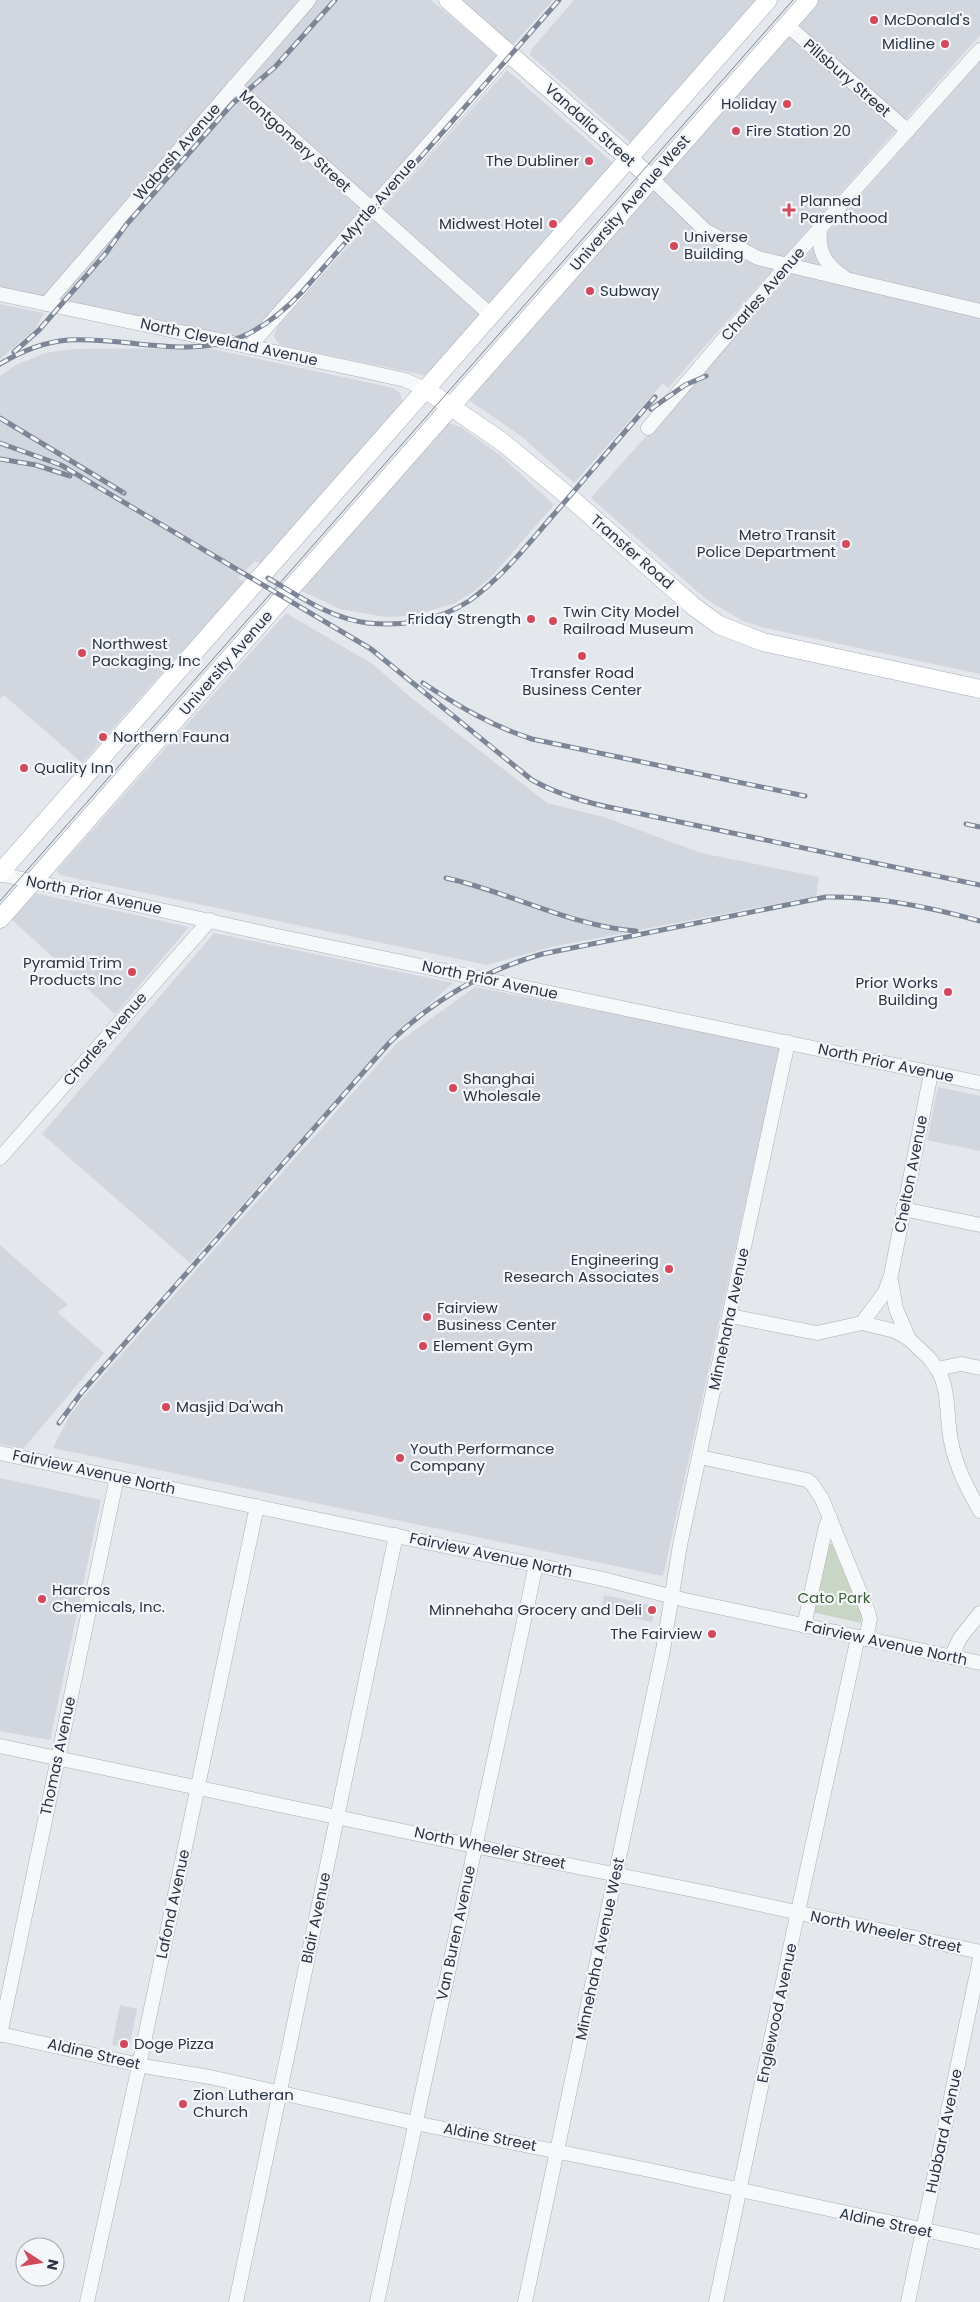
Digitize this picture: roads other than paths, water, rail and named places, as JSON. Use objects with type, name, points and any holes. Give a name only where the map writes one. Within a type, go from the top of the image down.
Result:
[{"type":"main road","name":"Vandalia Street","points":[[448,0],[652,179]]},
{"type":"main road","name":"University Avenue West","points":[[425,389],[768,0]]},
{"type":"main road","name":"University Avenue West","points":[[452,406],[809,0]]},
{"type":"main road","name":"North Cleveland Avenue","points":[[425,389],[452,406]]},
{"type":"main road","name":"University Avenue","points":[[0,874],[425,389]]},
{"type":"main road","name":"Transfer Road","points":[[452,406],[534,467],[693,606],[719,624],[763,642],[980,689]]},
{"type":"main road","name":"University Avenue","points":[[0,919],[452,406]]},
{"type":"street","name":"Wabash Avenue","points":[[46,304],[310,0]]},
{"type":"street","name":"Pillsbury Street","points":[[787,25],[908,132]]},
{"type":"street","name":"Charles Avenue","points":[[648,428],[786,266],[980,50]]},
{"type":"street","name":"Myrtle Avenue","points":[[249,347],[509,53]]},
{"type":"street","name":"Montgomery Street","points":[[234,86],[491,315]]},
{"type":"street","name":"Vandalia Street","points":[[652,179],[706,231],[758,258],[980,311]]},
{"type":"street","name":"Vandalia Street","points":[[820,229],[822,256],[832,268],[849,280]]},
{"type":"street","name":"North Cleveland Avenue","points":[[0,294],[405,380],[425,389]]},
{"type":"street","name":"North Prior Avenue","points":[[0,874],[286,938],[980,1083]]},
{"type":"street","name":"Charles Avenue","points":[[0,1158],[210,920]]},
{"type":"street","name":"Minnehaha Avenue","points":[[672,1596],[680,1545],[788,1042]]},
{"type":"street","name":"Chelton Avenue","points":[[862,1323],[885,1292],[891,1275],[931,1073]]},
{"type":"street","points":[[903,1209],[980,1225]]},
{"type":"street","name":"Chelton Avenue","points":[[891,1275],[896,1309],[908,1339]]},
{"type":"street","points":[[730,1316],[817,1333],[862,1323],[895,1331],[908,1339],[930,1359],[937,1369],[944,1387],[950,1439],[955,1461],[980,1512]]},
{"type":"street","points":[[937,1369],[960,1364],[980,1368]]},
{"type":"street","name":"Fairview Avenue North","points":[[0,1453],[396,1535],[804,1626],[980,1663]]},
{"type":"street","name":"Englewood Avenue","points":[[700,1457],[806,1480],[819,1492],[870,1619],[862,1638],[798,1913],[716,2302]]},
{"type":"street","name":"Thomas Avenue","points":[[0,2034],[117,1477]]},
{"type":"street","name":"Lafond Avenue","points":[[87,2302],[257,1506]]},
{"type":"street","points":[[804,1626],[830,1517]]},
{"type":"street","name":"Blair Avenue","points":[[236,2302],[396,1535]]},
{"type":"street","name":"Van Buren Avenue","points":[[376,2302],[536,1565]]},
{"type":"street","name":"Minnehaha Avenue West","points":[[526,2302],[663,1650],[672,1596]]},
{"type":"street","points":[[951,1657],[960,1638],[980,1613]]},
{"type":"street","name":"North Wheeler Street","points":[[0,1746],[980,1952]]},
{"type":"street","name":"Hubbard Avenue","points":[[908,2302],[980,1959]]},
{"type":"street","name":"Aldine Street","points":[[0,2034],[139,2065],[210,2077],[279,2093],[330,2102],[415,2123],[558,2151],[980,2242]]},
{"type":"tram line","points":[[0,901],[793,0]]},
{"type":"railway","points":[[14,352],[39,330],[106,253],[126,225],[232,104],[275,67],[335,0]]},
{"type":"railway","points":[[0,364],[32,348],[68,340],[111,341],[177,347],[220,344],[250,333],[266,323],[302,292],[559,0]]},
{"type":"railway","points":[[651,409],[685,385],[706,376]]},
{"type":"railway","points":[[268,578],[328,612],[354,621],[381,624],[407,623],[420,621],[458,608],[491,583],[511,563],[655,397]]},
{"type":"railway","points":[[0,418],[124,493]]},
{"type":"railway","points":[[0,443],[61,465],[371,649],[532,780],[552,790],[607,807],[980,885]]},
{"type":"railway","points":[[0,459],[36,465],[70,476]]},
{"type":"railway","points":[[423,683],[476,715],[532,739],[805,796]]},
{"type":"railway","points":[[966,824],[980,827]]},
{"type":"railway","points":[[446,878],[493,891],[587,923],[636,931]]},
{"type":"railway","points":[[59,1423],[82,1392],[390,1042],[424,1012],[460,988],[500,969],[542,954],[826,897],[865,898],[904,903],[980,921]]},
{"type":"place","name":"McDonald's","points":[[874,20]]},
{"type":"place","name":"Midline","points":[[945,44]]},
{"type":"place","name":"Holiday","points":[[787,104]]},
{"type":"place","name":"Fire Station 20","points":[[736,131]]},
{"type":"place","name":"The Dubliner","points":[[589,161]]},
{"type":"place","name":"Planned Parenthood","points":[[789,210]]},
{"type":"place","name":"Midwest Hotel","points":[[553,224]]},
{"type":"place","name":"Universe Building","points":[[674,246]]},
{"type":"place","name":"Subway","points":[[590,291]]},
{"type":"place","name":"Metro Transit Police Department","points":[[846,544]]},
{"type":"place","name":"Friday Strength","points":[[531,619]]},
{"type":"place","name":"Twin City Model Railroad Museum","points":[[553,621]]},
{"type":"place","name":"Northwest Packaging, Inc","points":[[82,653]]},
{"type":"place","name":"Transfer Road Business Center","points":[[582,656]]},
{"type":"place","name":"Northern Fauna","points":[[103,737]]},
{"type":"place","name":"Quality Inn","points":[[24,768]]},
{"type":"place","name":"Pyramid Trim Products Inc","points":[[132,972]]},
{"type":"place","name":"Prior Works Building","points":[[948,992]]},
{"type":"place","name":"Shanghai Wholesale","points":[[453,1088]]},
{"type":"place","name":"Engineering Research Associates","points":[[669,1269]]},
{"type":"place","name":"Fairview Business Center","points":[[427,1317]]},
{"type":"place","name":"Element Gym","points":[[423,1346]]},
{"type":"place","name":"Masjid Da'wah","points":[[166,1407]]},
{"type":"place","name":"Youth Performance Company","points":[[400,1458]]},
{"type":"place","name":"Harcros Chemicals, Inc.","points":[[42,1599]]},
{"type":"place","name":"Minnehaha Grocery and Deli","points":[[652,1610]]},
{"type":"place","name":"The Fairview","points":[[712,1634]]},
{"type":"place","name":"Doge Pizza","points":[[124,2044]]},
{"type":"place","name":"Zion Lutheran Church","points":[[183,2104]]},
{"type":"park label","name":"Cato Park","points":[[834,1598]]}]
